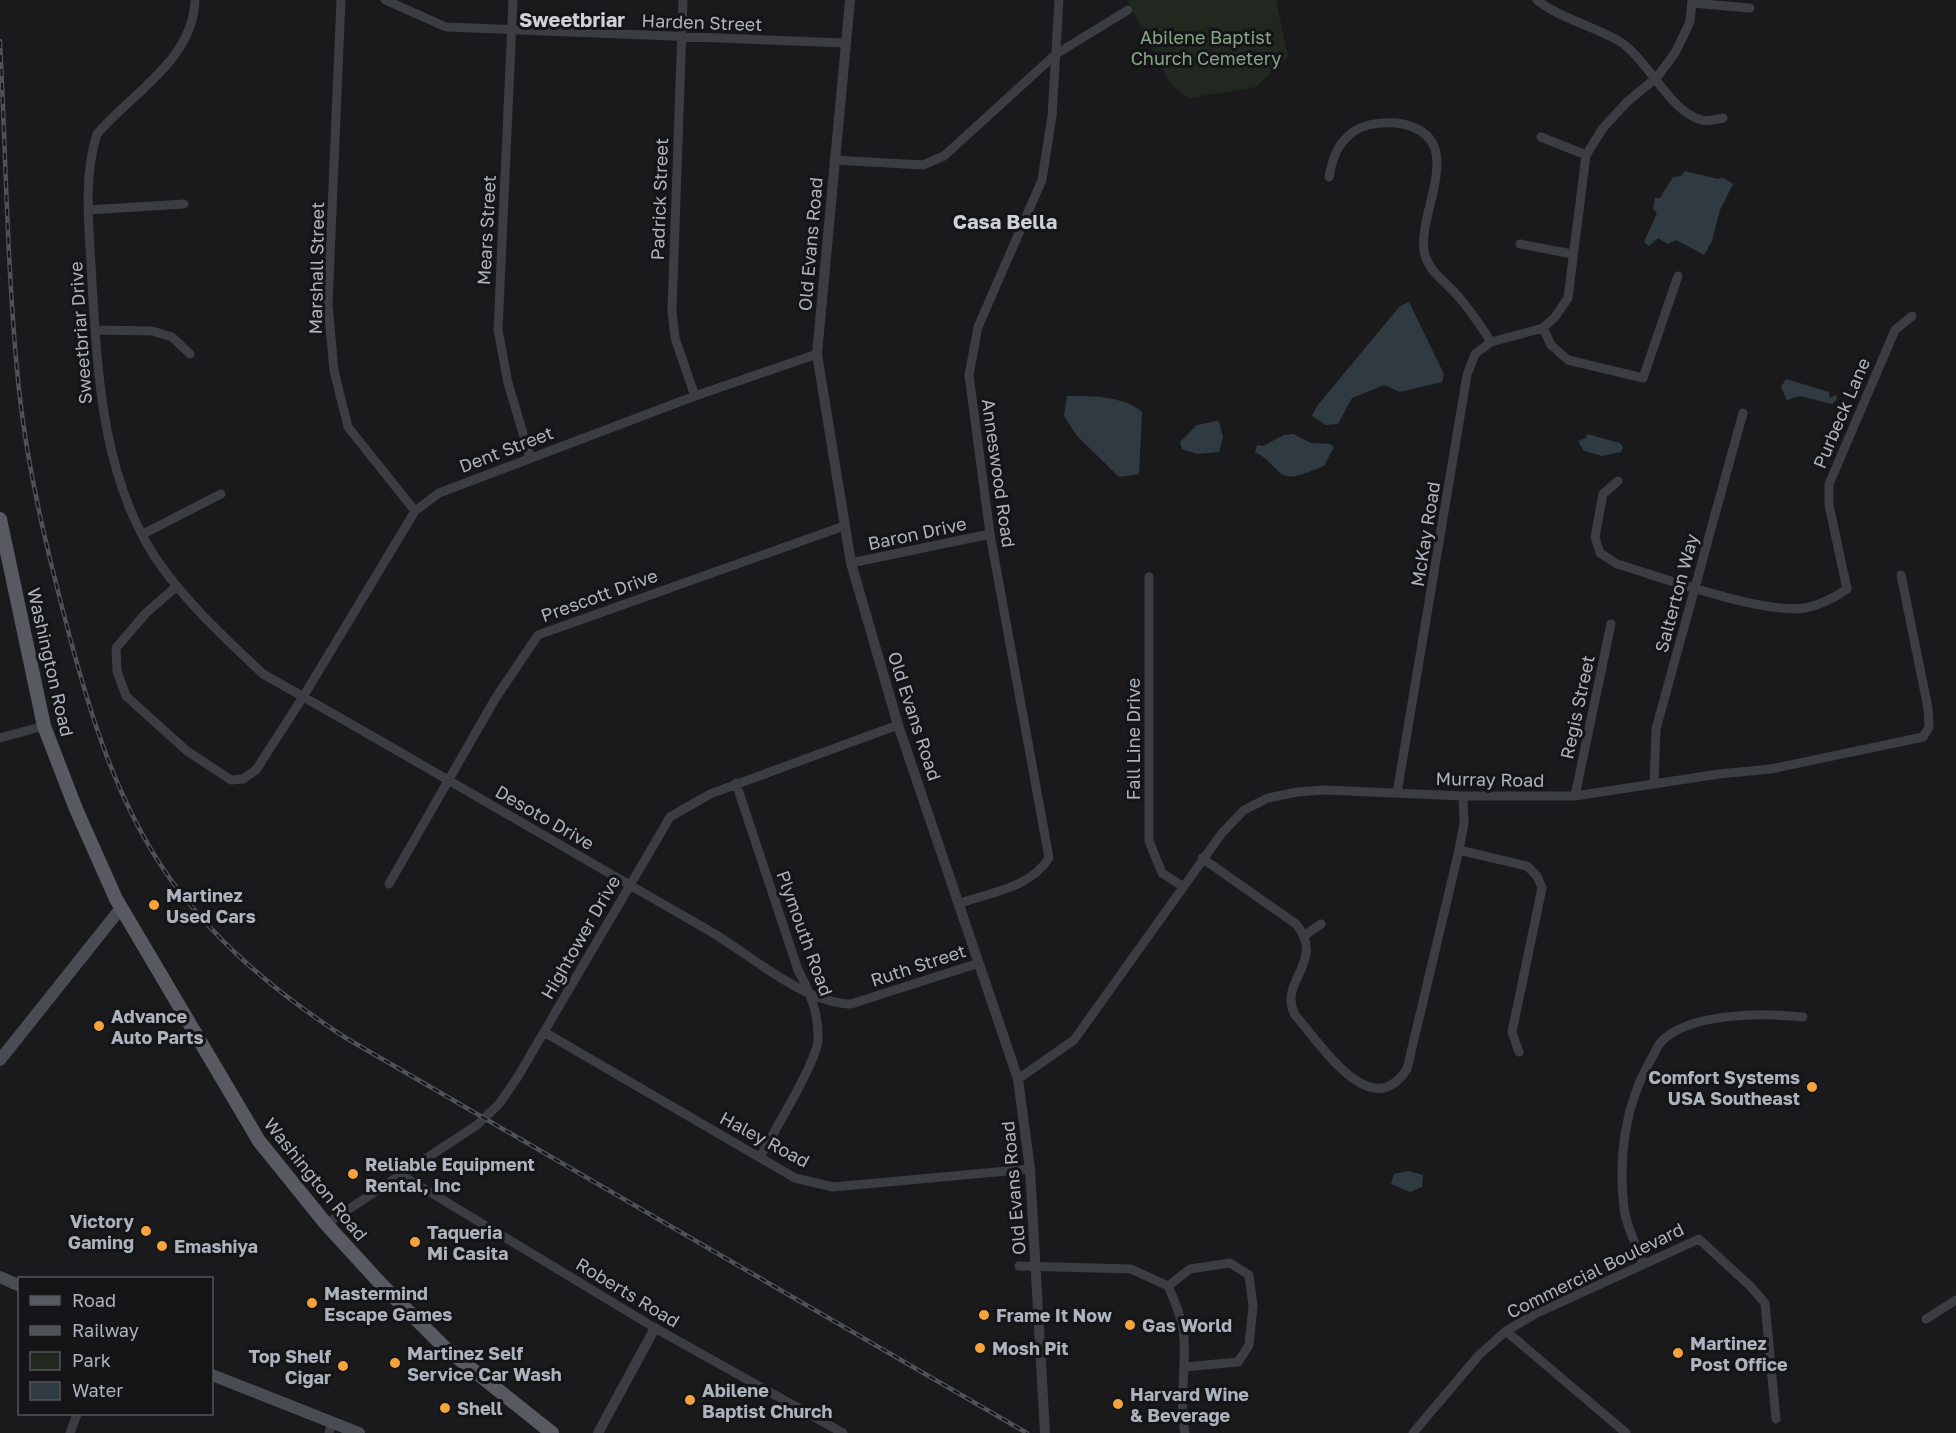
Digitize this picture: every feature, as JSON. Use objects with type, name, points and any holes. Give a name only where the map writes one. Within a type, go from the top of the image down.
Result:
[{"type":"main road","name":"Washington Road","points":[[0,519],[44,726],[76,809],[121,908],[259,1141],[326,1224],[381,1284],[443,1346],[552,1433]]},
{"type":"main road","points":[[0,1060],[121,908]]},
{"type":"main road","points":[[0,1277],[18,1285]]},
{"type":"main road","points":[[213,1375],[330,1428],[359,1433]]},
{"type":"street","name":"Sweetbriar Drive","points":[[195,0],[194,18],[183,45],[165,67],[114,114],[97,134],[92,151],[88,210],[99,395],[113,459],[126,496],[143,534],[177,586],[214,629],[263,674],[303,697]]},
{"type":"street","name":"Marshall Street","points":[[341,0],[328,304],[334,371],[348,427],[415,511]]},
{"type":"street","name":"Harden Street","points":[[385,0],[446,27],[844,43]]},
{"type":"street","name":"Mears Street","points":[[513,0],[498,330],[508,383],[530,457]]},
{"type":"street","name":"Padrick Street","points":[[683,0],[672,311],[675,338],[696,396]]},
{"type":"street","name":"Old Evans Road","points":[[850,0],[844,43],[817,354],[851,563],[898,725],[1018,1079],[1030,1169],[1045,1433]]},
{"type":"street","name":"Anneswood Road","points":[[960,903],[1019,884],[1040,872],[1049,858],[990,534],[969,375],[978,327],[1042,180],[1052,116],[1059,0]]},
{"type":"street","points":[[1537,0],[1545,7],[1586,23],[1621,43],[1657,77],[1675,104],[1688,114],[1703,121],[1723,118]]},
{"type":"street","points":[[1329,177],[1335,151],[1345,138],[1359,128],[1395,122],[1418,127],[1432,143],[1436,165],[1424,254],[1433,272],[1475,316],[1491,342],[1543,328],[1555,317],[1568,298],[1586,155],[1603,128],[1627,102],[1657,77],[1676,53],[1690,22],[1692,2],[1750,8]]},
{"type":"street","points":[[834,160],[923,165],[944,156],[1056,54],[1128,10]]},
{"type":"street","points":[[1541,137],[1586,155]]},
{"type":"street","points":[[88,210],[184,204]]},
{"type":"street","points":[[1520,244],[1572,254]]},
{"type":"street","points":[[1543,328],[1551,345],[1568,360],[1643,378],[1678,276]]},
{"type":"street","name":"Purbeck Lane","points":[[1695,586],[1750,604],[1803,608],[1832,600],[1847,589],[1829,505],[1828,484],[1895,330],[1912,316]]},
{"type":"street","points":[[95,330],[152,331],[172,337],[190,354]]},
{"type":"street","name":"McKay Road","points":[[1397,793],[1467,375],[1475,354],[1491,342]]},
{"type":"street","name":"Dent Street","points":[[177,586],[146,613],[116,648],[117,671],[126,696],[155,725],[217,772],[231,780],[243,779],[256,770],[303,697],[415,511],[439,493],[530,457],[817,354]]},
{"type":"street","name":"Salterton Way","points":[[1654,784],[1656,729],[1743,413]]},
{"type":"street","points":[[1618,481],[1603,494],[1595,537],[1600,553],[1617,564],[1695,586]]},
{"type":"street","points":[[143,534],[221,494]]},
{"type":"street","name":"Prescott Drive","points":[[389,884],[517,663],[538,635],[844,526]]},
{"type":"street","name":"Baron Drive","points":[[851,563],[990,534]]},
{"type":"street","name":"Murray Road","points":[[1018,1079],[1074,1040],[1202,858],[1244,810],[1268,798],[1297,792],[1325,790],[1462,796],[1575,796],[1771,768],[1923,737],[1929,727],[1928,708],[1901,575]]},
{"type":"street","name":"Fall Line Drive","points":[[1149,577],[1149,841],[1162,873],[1182,886]]},
{"type":"street","name":"Regis Street","points":[[1575,796],[1611,624]]},
{"type":"street","name":"Desoto Drive","points":[[303,697],[713,933],[812,996],[836,1004],[851,1004],[867,999]]},
{"type":"street","name":"Hightower Drive","points":[[326,1224],[477,1125],[493,1111],[517,1078],[670,817],[710,794],[736,783],[898,725]]},
{"type":"street","points":[[0,738],[44,726]]},
{"type":"street","name":"Plymouth Road","points":[[736,783],[798,970],[812,996],[818,1043],[803,1077],[760,1157]]},
{"type":"street","points":[[1202,858],[1296,924],[1305,935],[1308,948],[1306,960],[1292,992],[1290,1005],[1295,1015],[1353,1079],[1373,1090],[1383,1089],[1400,1080],[1407,1069],[1459,850],[1464,823],[1462,796]]},
{"type":"street","points":[[1459,850],[1527,866],[1537,876],[1542,888],[1512,1032],[1519,1052]]},
{"type":"street","points":[[1305,935],[1321,924]]},
{"type":"street","name":"Ruth Street","points":[[867,999],[979,963]]},
{"type":"street","points":[[1643,1264],[1624,1210],[1622,1167],[1626,1124],[1642,1076],[1662,1042],[1686,1026],[1717,1019],[1758,1015],[1803,1017]]},
{"type":"street","name":"Haley Road","points":[[544,1032],[795,1178],[833,1187],[1030,1169]]},
{"type":"street","name":"Roberts Road","points":[[400,1174],[655,1328],[843,1433]]},
{"type":"street","name":"Commercial Boulevard","points":[[1413,1433],[1479,1355],[1506,1331],[1535,1314],[1698,1239],[1750,1286],[1765,1303],[1776,1419]]},
{"type":"street","points":[[1168,1287],[1190,1269],[1220,1264],[1230,1263],[1249,1275],[1253,1306],[1249,1345],[1238,1362],[1184,1366]]},
{"type":"street","points":[[1018,1266],[1131,1269],[1168,1287],[1182,1324],[1184,1366],[1182,1414],[1185,1433]]},
{"type":"street","points":[[1926,1319],[1956,1300]]},
{"type":"street","points":[[598,1433],[655,1328]]},
{"type":"street","points":[[1506,1331],[1626,1433]]},
{"type":"street","points":[[70,1433],[76,1415]]},
{"type":"green space","name":"Abilene Baptist Church Cemetery","points":[[1127,0],[1276,0],[1288,56],[1256,87],[1189,98],[1171,85]]},
{"type":"water","points":[[1685,171],[1718,179],[1722,177],[1733,184],[1720,210],[1712,241],[1704,255],[1676,240],[1668,244],[1658,238],[1649,246],[1644,242],[1657,213],[1653,209],[1655,198],[1660,198],[1673,177],[1681,176]]},
{"type":"water","points":[[1409,302],[1444,374],[1442,382],[1400,392],[1384,385],[1352,398],[1338,424],[1326,425],[1312,416],[1317,406],[1400,306]]},
{"type":"water","points":[[1786,379],[1829,392],[1830,398],[1836,395],[1837,399],[1832,404],[1800,396],[1787,400],[1781,387]]},
{"type":"water","points":[[1067,396],[1117,400],[1142,412],[1139,474],[1119,477],[1077,436],[1064,416]]},
{"type":"water","points":[[1219,422],[1223,437],[1219,452],[1197,454],[1182,449],[1180,442],[1197,425]]},
{"type":"water","points":[[1293,434],[1311,443],[1330,444],[1334,447],[1324,466],[1290,477],[1255,452],[1257,445],[1263,446],[1284,435]]},
{"type":"water","points":[[1587,434],[1620,443],[1623,447],[1621,452],[1602,456],[1584,451],[1578,441],[1586,438]]},
{"type":"water","points":[[1408,1171],[1423,1175],[1422,1187],[1410,1192],[1391,1184],[1394,1174]]},
{"type":"railway","points":[[0,41],[15,346],[23,421],[40,513],[77,665],[96,726],[132,814],[164,870],[203,919],[246,963],[294,1002],[346,1038],[1027,1433]]},
{"type":"place","name":"Martinez Used Cars","points":[[154,905]]},
{"type":"place","name":"Advance Auto Parts","points":[[99,1026]]},
{"type":"place","name":"Comfort Systems USA Southeast","points":[[1812,1087]]},
{"type":"place","name":"Reliable Equipment Rental, Inc","points":[[353,1174]]},
{"type":"place","name":"Victory Gaming","points":[[146,1231]]},
{"type":"place","name":"Taqueria Mi Casita","points":[[415,1242]]},
{"type":"place","name":"Emashiya","points":[[162,1246]]},
{"type":"place","name":"Mastermind Escape Games","points":[[312,1303]]},
{"type":"place","name":"Frame It Now","points":[[984,1315]]},
{"type":"place","name":"Gas World","points":[[1130,1325]]},
{"type":"place","name":"Mosh Pit","points":[[980,1348]]},
{"type":"place","name":"Martinez Post Office","points":[[1678,1353]]},
{"type":"place","name":"Martinez Self Service Car Wash","points":[[395,1363]]},
{"type":"place","name":"Top Shelf Cigar","points":[[343,1366]]},
{"type":"place","name":"Abilene Baptist Church","points":[[690,1400]]},
{"type":"place","name":"Harvard Wine & Beverage","points":[[1118,1404]]},
{"type":"place","name":"Shell","points":[[445,1408]]},
{"type":"district","name":"Sweetbriar","points":[[572,19]]},
{"type":"district","name":"Casa Bella","points":[[1005,221]]}]
